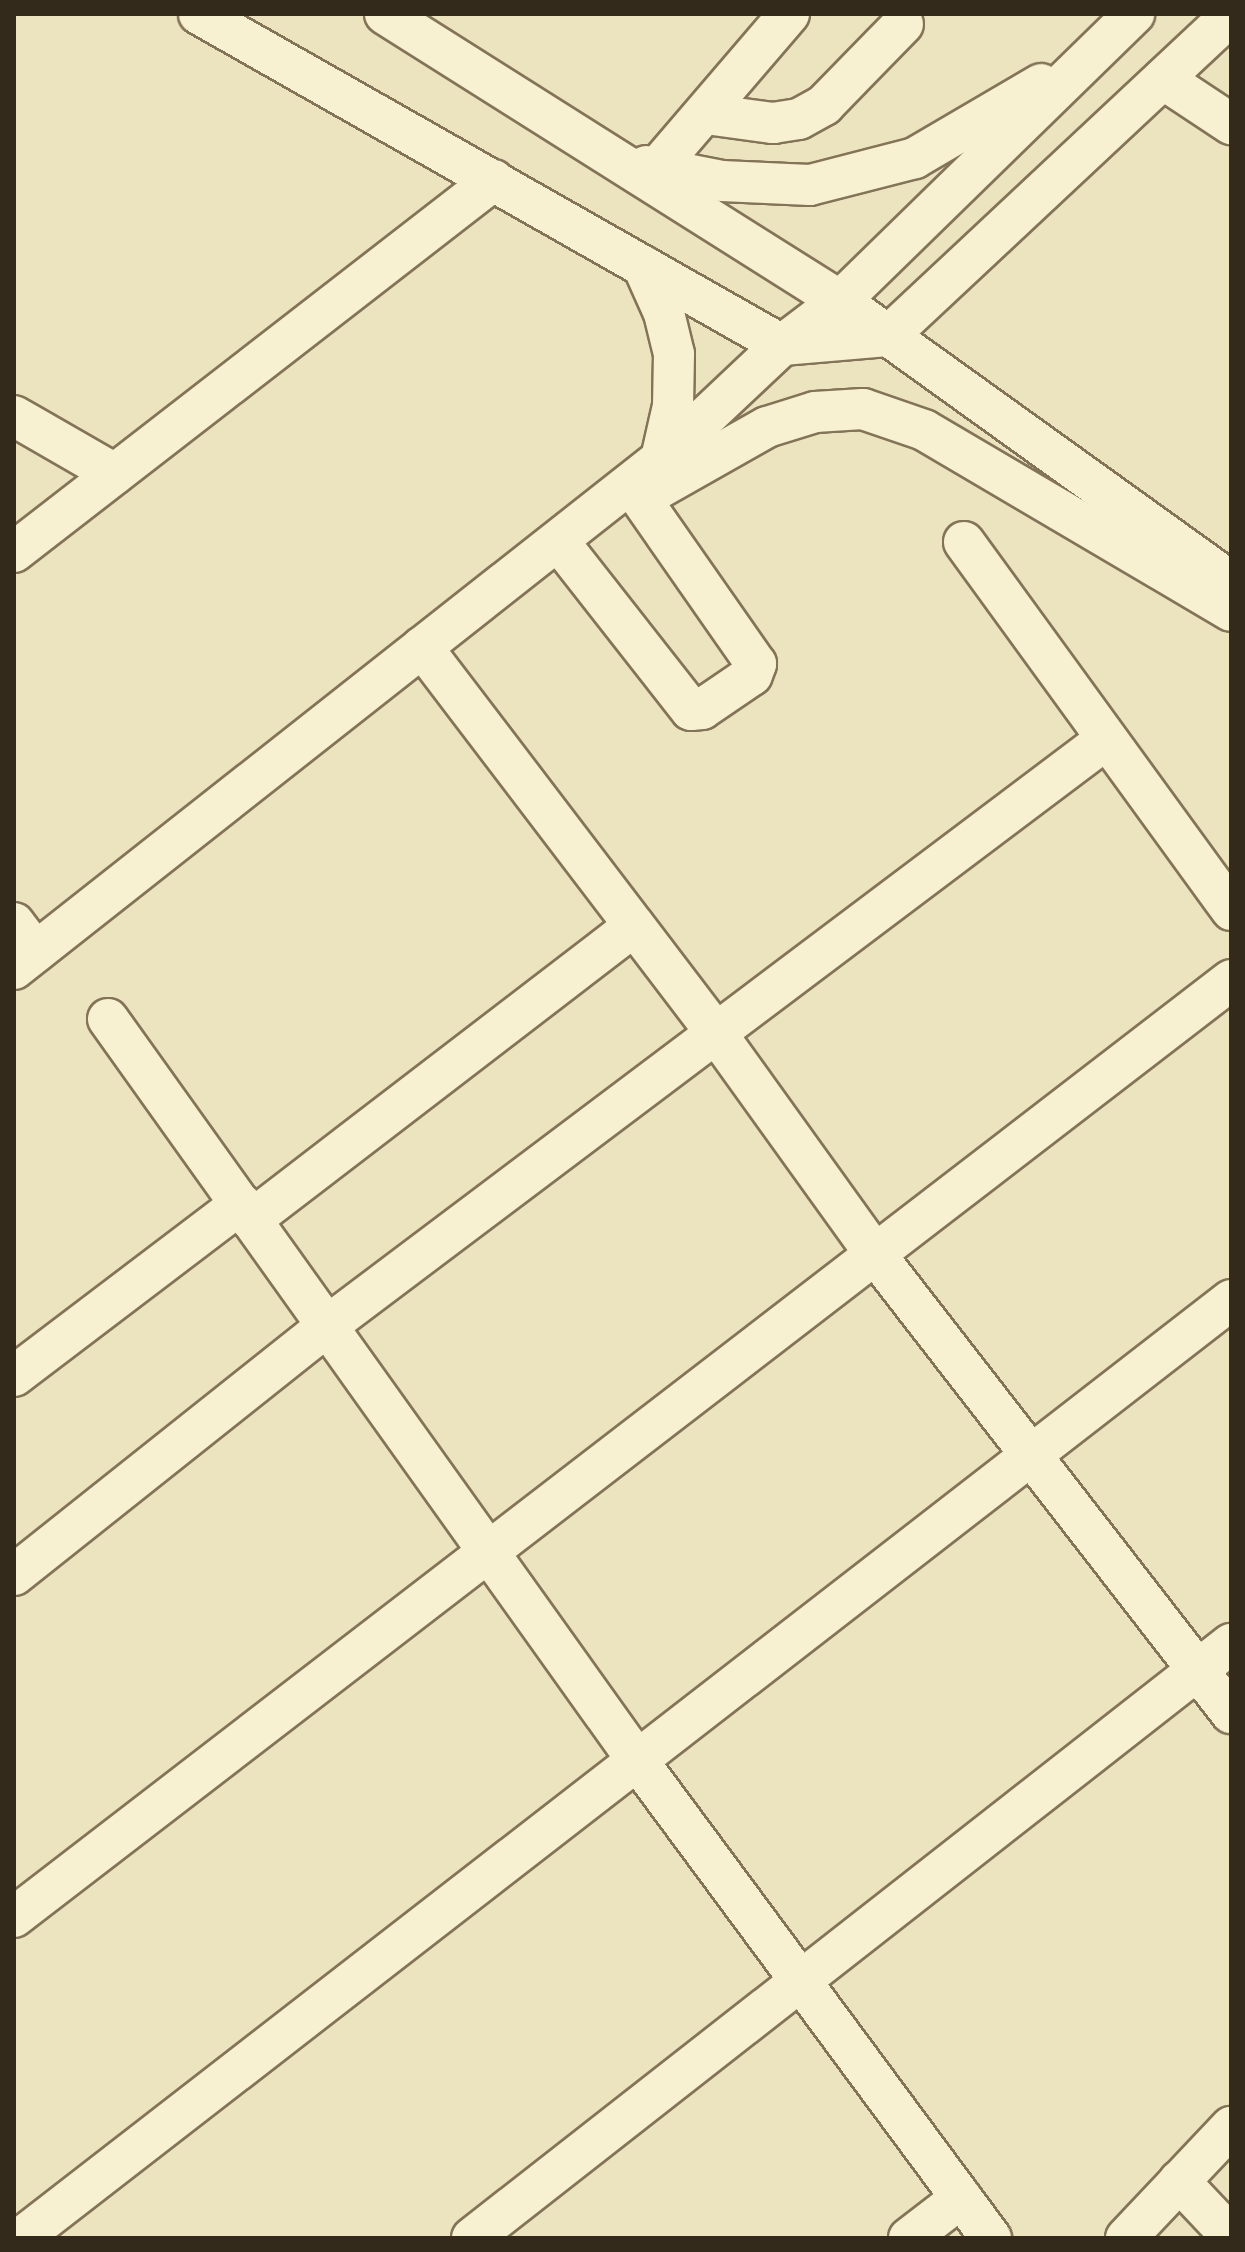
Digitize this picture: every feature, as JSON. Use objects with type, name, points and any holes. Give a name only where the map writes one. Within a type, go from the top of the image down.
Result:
[{"type":"street","points":[[199,14],[782,345],[888,336],[1231,15]]},
{"type":"street","points":[[385,14],[639,164],[840,301],[1231,582]]},
{"type":"street","points":[[639,164],[706,114],[789,14]]},
{"type":"street","points":[[21,948],[422,647],[661,459],[782,345],[840,301],[1134,14]]},
{"type":"street","points":[[706,114],[773,123],[799,119],[824,105],[903,24]]},
{"type":"street","points":[[639,164],[722,181],[810,185],[915,158],[1099,49]]},
{"type":"street","points":[[1163,79],[1231,124]]},
{"type":"street","points":[[14,552],[494,180]]},
{"type":"street","points":[[643,266],[664,313],[674,354],[673,406],[661,459]]},
{"type":"street","points":[[498,587],[641,499],[767,427],[815,412],[863,409],[924,430],[1231,611]]},
{"type":"street","points":[[14,416],[115,474]]},
{"type":"street","points":[[563,547],[691,710],[702,709],[752,675],[756,664],[641,499]]},
{"type":"street","points":[[964,542],[1104,741],[1226,893]]},
{"type":"street","points":[[422,647],[716,1033],[875,1254],[1196,1672],[1231,1713]]},
{"type":"street","points":[[14,1575],[327,1326],[1104,741]]},
{"type":"street","points":[[14,1376],[246,1212],[634,926]]},
{"type":"street","points":[[14,1917],[1231,980]]},
{"type":"street","points":[[108,1019],[637,1760],[991,2238]]},
{"type":"street","points":[[21,2238],[1231,1300]]},
{"type":"street","points":[[472,2238],[1231,1644]]},
{"type":"street","points":[[1126,2238],[1231,2127]]},
{"type":"street","points":[[1179,2181],[1231,2236]]},
{"type":"street","points":[[909,2238],[961,2198]]}]
